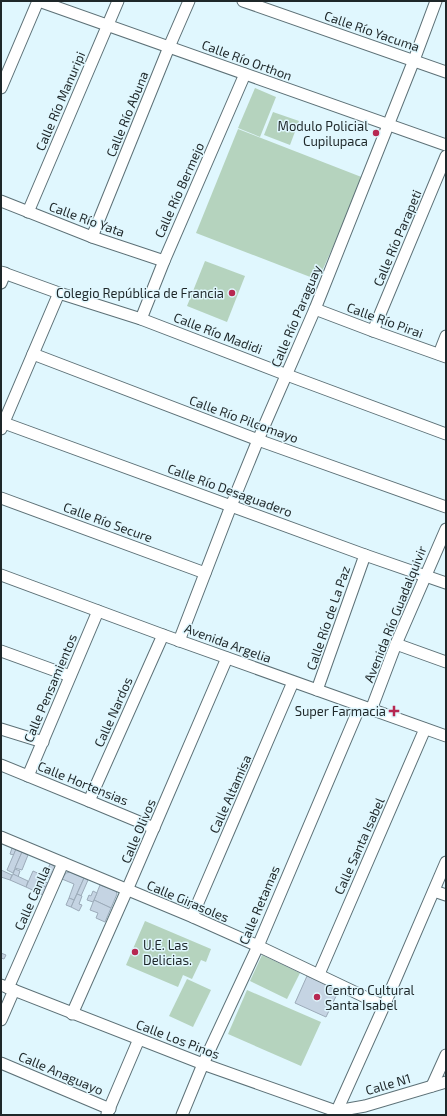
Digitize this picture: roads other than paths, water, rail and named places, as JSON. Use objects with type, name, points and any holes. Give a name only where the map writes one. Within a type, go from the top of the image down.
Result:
[{"type":"street","name":"Calle Río Orthon","points":[[39,1],[446,145]]},
{"type":"street","points":[[1,88],[39,1]]},
{"type":"street","name":"Calle Río Manuripi","points":[[28,212],[118,1]]},
{"type":"street","name":"Calle Río Abuna","points":[[92,237],[189,1]]},
{"type":"street","name":"Calle Río Yacuma","points":[[243,1],[446,72]]},
{"type":"street","name":"Calle Río Paraguay","points":[[179,640],[258,440],[316,309],[389,125],[436,1]]},
{"type":"street","name":"Calle Río Bermejo","points":[[140,318],[245,74]]},
{"type":"street","name":"Calle Río Parapeti","points":[[373,331],[446,156]]},
{"type":"street","name":"Calle Río Yata","points":[[1,201],[92,237],[164,261]]},
{"type":"street","name":"Calle Río Madidi","points":[[2,276],[140,318],[446,434]]},
{"type":"street","points":[[3,426],[59,293]]},
{"type":"street","name":"Calle Río Pirai","points":[[316,309],[442,356]]},
{"type":"street","points":[[442,356],[446,336]]},
{"type":"street","name":"Calle Río Pilcomayo","points":[[33,354],[258,440],[446,507]]},
{"type":"street","name":"Calle Río Desaguadero","points":[[3,426],[446,583]]},
{"type":"street","name":"Calle Río Secure","points":[[1,498],[205,573]]},
{"type":"street","name":"Avenida Río Guadalquivir","points":[[371,710],[396,644],[446,529]]},
{"type":"street","name":"Calle Río de La Paz","points":[[317,690],[365,555]]},
{"type":"street","name":"Avenida Argelia","points":[[1,575],[163,635],[446,736]]},
{"type":"street","name":"Calle Pensamientos","points":[[28,776],[98,611]]},
{"type":"street","name":"Calle Nardos","points":[[89,801],[163,635]]},
{"type":"street","points":[[396,644],[446,662]]},
{"type":"street","points":[[1,651],[70,676]]},
{"type":"street","name":"Calle Olivos","points":[[72,1014],[227,658]]},
{"type":"street","name":"Calle Altamisa","points":[[193,917],[294,682]]},
{"type":"street","name":"Calle Retamas","points":[[182,1115],[203,1064],[258,946],[360,706]]},
{"type":"street","points":[[1,729],[43,742]]},
{"type":"street","name":"Calle Santa Isabel","points":[[319,974],[426,729]]},
{"type":"street","name":"Calle Hortensias","points":[[1,765],[154,828]]},
{"type":"street","name":"Calle Girasoles","points":[[1,837],[193,917],[319,974],[384,1006]]},
{"type":"street","points":[[336,1113],[446,862]]},
{"type":"street","name":"Calle Canlla","points":[[1,1020],[8,988],[63,863]]},
{"type":"street","points":[[434,891],[446,895]]},
{"type":"street","name":"Calle Los Pinos","points":[[8,988],[203,1064],[336,1113],[347,1115]]},
{"type":"street","points":[[108,1112],[139,1039]]},
{"type":"street","points":[[432,1086],[446,1055]]},
{"type":"street","name":"Calle Anaguayo","points":[[1,1062],[108,1112]]},
{"type":"street","name":"Calle N1","points":[[336,1113],[446,1082]]},
{"type":"place","name":"Modulo Policial Cupilupaca","points":[[376,133]]},
{"type":"place","name":"Colegio República de Francia","points":[[232,293]]},
{"type":"place","name":"Super Farmacia","points":[[394,711]]},
{"type":"place","name":"U.E. Las Delicias.","points":[[135,952]]},
{"type":"place","name":"Centro Cultural Santa Isabel","points":[[317,997]]}]
